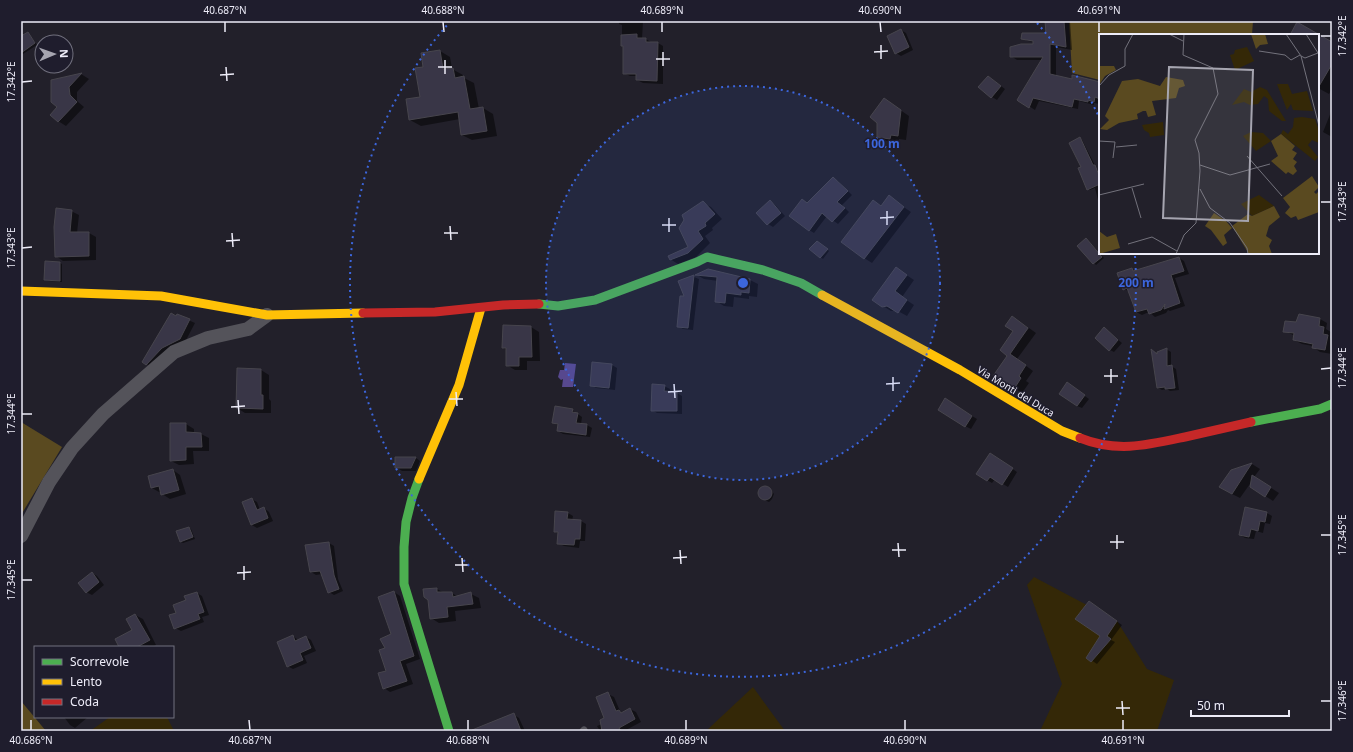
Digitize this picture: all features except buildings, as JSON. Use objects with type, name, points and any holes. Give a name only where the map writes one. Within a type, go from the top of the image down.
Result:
[{"type":"street","name":"Via Monti del Duca","points":[[481,308],[503,305],[535,304],[558,306],[595,300],[707,257],[764,270],[802,283],[960,370],[1062,431],[1095,444],[1125,447],[1147,446],[1320,408],[1332,404]]},
{"type":"street","points":[[21,291],[161,296],[267,315],[435,312],[481,308],[459,385],[416,486],[410,502],[406,520],[403,572],[404,584],[449,731]]},
{"type":"street","points":[[21,536],[49,482],[72,448],[102,414],[174,352],[208,338],[248,329],[267,315]]},
{"type":"shaded area","points":[[1069,21],[1253,21],[1252,34],[1099,34],[1099,80],[1072,73]]},
{"type":"shaded area","points":[[565,363],[576,364],[573,387],[562,387],[563,379],[561,380],[558,377],[560,370],[564,370]]},
{"type":"shaded area","points":[[21,422],[62,447],[21,515]]},
{"type":"shaded area","points":[[1034,577],[1117,621],[1147,669],[1174,680],[1157,731],[1040,731],[1062,684],[1027,585]]},
{"type":"shaded area","points":[[753,687],[785,731],[706,731]]},
{"type":"shaded area","points":[[21,701],[46,731],[21,731]]},
{"type":"shaded area","points":[[109,718],[168,718],[174,731],[90,731]]},
{"type":"traffic: fast","points":[[539,304],[558,306],[595,300],[707,257],[763,270],[801,283],[822,295]]},
{"type":"traffic: fast","points":[[1251,422],[1320,409],[1332,404]]},
{"type":"traffic: fast","points":[[419,479],[412,498],[406,522],[404,584],[449,731]]},
{"type":"traffic: slow","points":[[21,291],[161,296],[267,315],[363,313]]},
{"type":"traffic: slow","points":[[822,295],[960,370],[1062,431],[1080,438]]},
{"type":"traffic: slow","points":[[419,479],[459,385],[481,308]]},
{"type":"traffic: jam","points":[[363,313],[435,312],[503,305],[539,304]]},
{"type":"traffic: jam","points":[[1080,438],[1094,443],[1107,445],[1145,445],[1251,422]]}]
